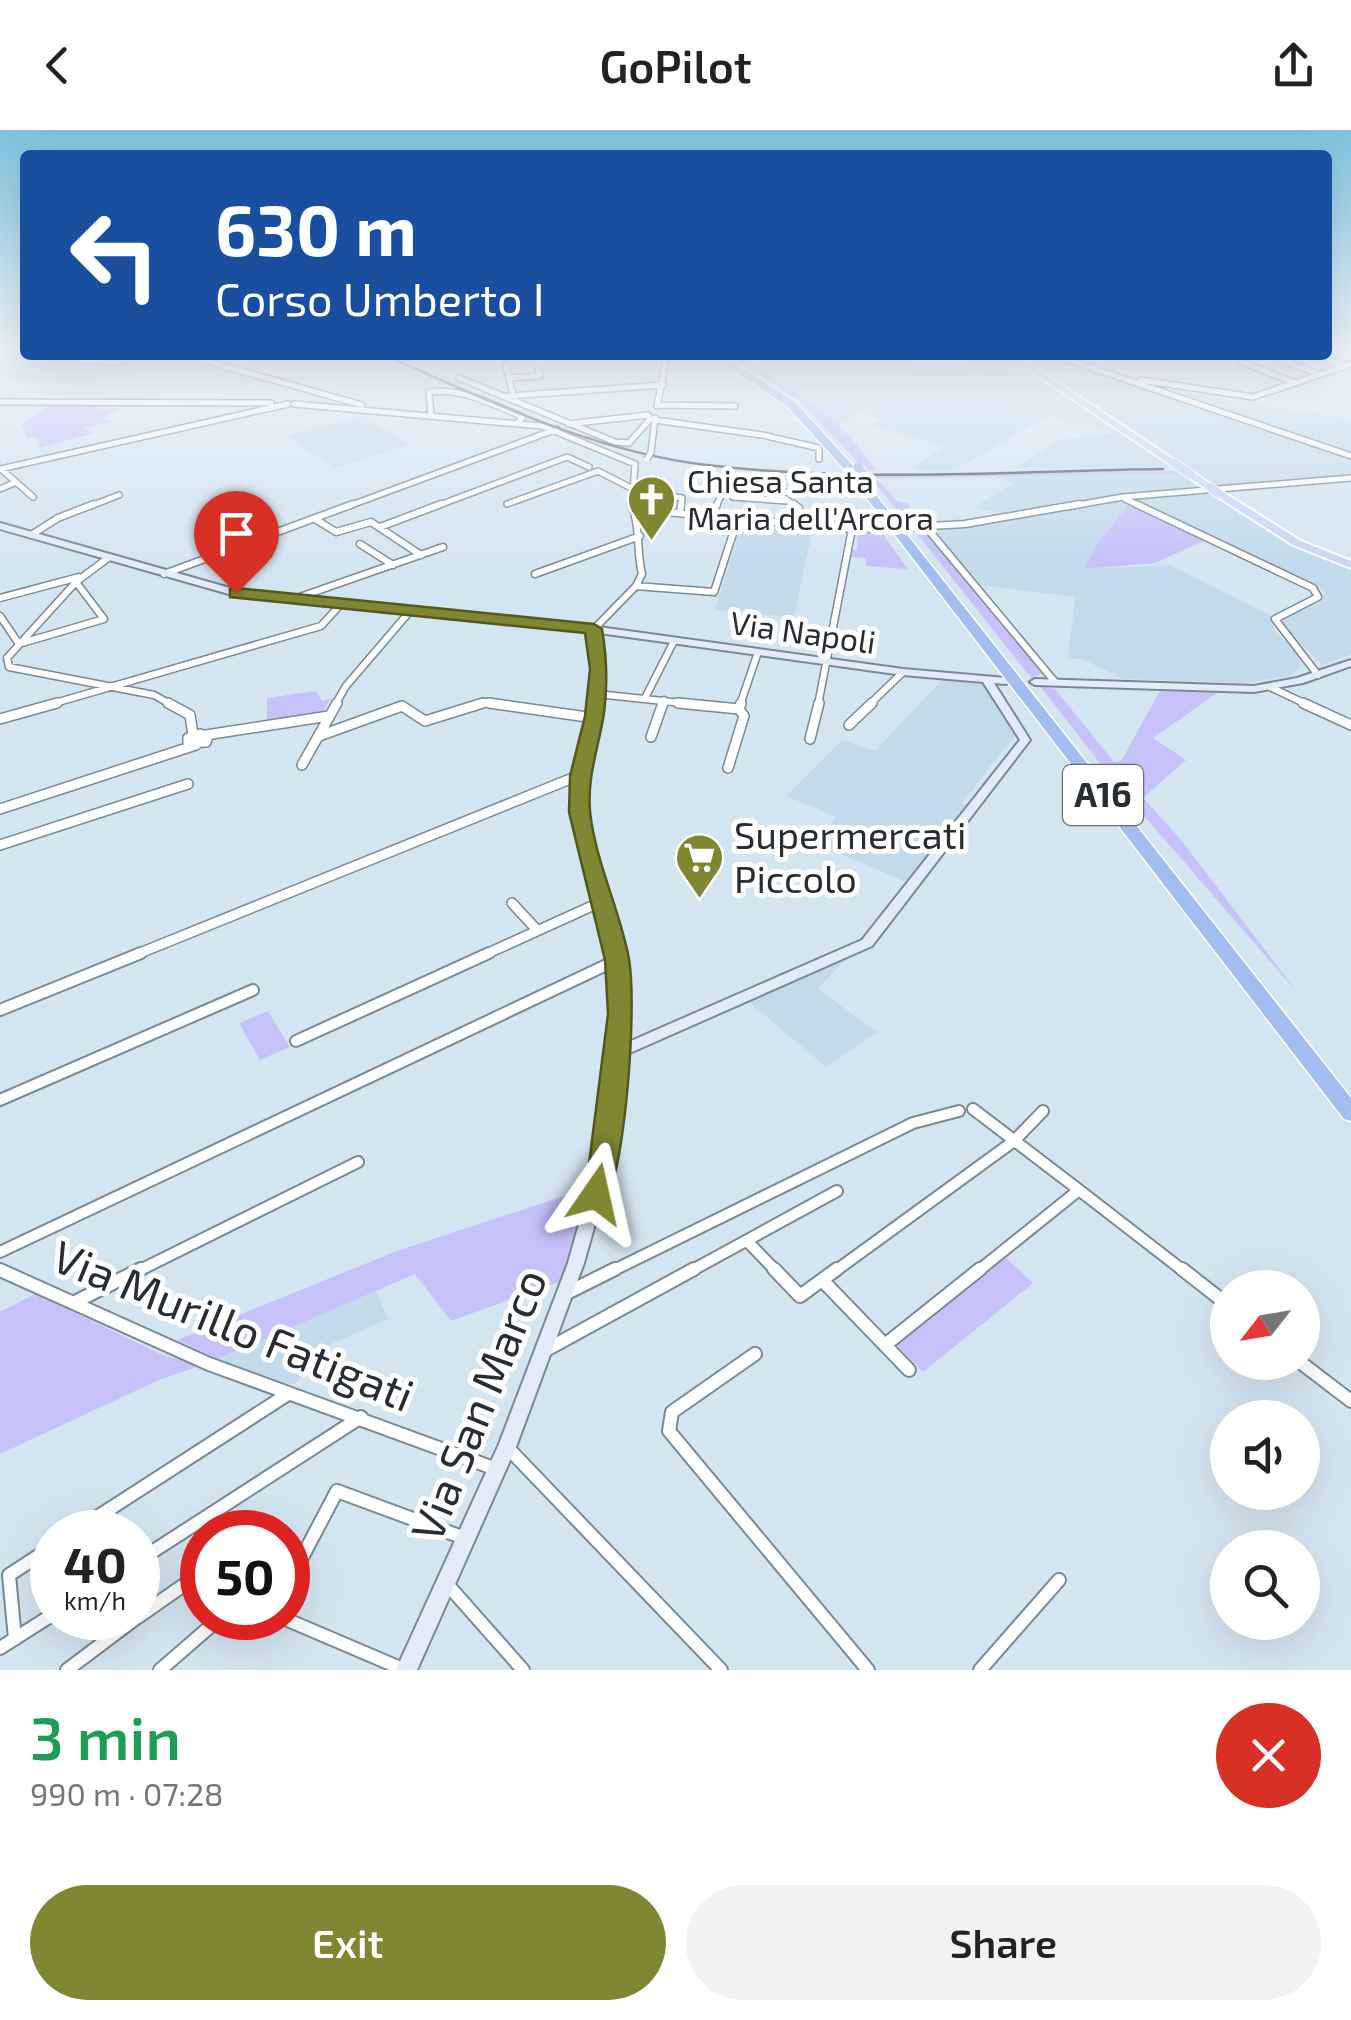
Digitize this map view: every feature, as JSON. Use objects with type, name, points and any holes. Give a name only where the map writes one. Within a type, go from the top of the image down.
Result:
[{"type":"highway","name":"A16","points":[[807,421],[857,473],[1351,1094]]},
{"type":"highway","name":"A16","points":[[857,473],[1351,1113]]},
{"type":"main road","points":[[1111,421],[1297,542],[1351,564]]},
{"type":"main road","name":"Via Napoli","points":[[0,526],[236,593],[594,629],[903,672],[1006,681]]},
{"type":"main road","name":"Via San Marco","points":[[405,1670],[507,1447],[565,1294],[602,1172],[620,1014],[617,960],[580,812],[580,776],[594,718],[600,669],[594,629]]},
{"type":"main road","points":[[1035,682],[1270,687],[1351,663]]},
{"type":"main road","points":[[617,1053],[866,943],[1025,740],[986,680]]},
{"type":"street","points":[[0,469],[212,421]]},
{"type":"street","points":[[504,421],[557,429],[635,464]]},
{"type":"street","points":[[558,421],[624,444],[649,421]]},
{"type":"street","points":[[565,424],[604,421]]},
{"type":"street","points":[[594,629],[636,586],[642,574],[631,489],[635,464],[649,455],[653,421]]},
{"type":"street","points":[[676,421],[819,448],[819,459]]},
{"type":"street","points":[[1248,421],[1351,456]]},
{"type":"street","points":[[164,574],[557,429]]},
{"type":"street","points":[[380,527],[567,457],[590,467]]},
{"type":"street","points":[[0,469],[33,497]]},
{"type":"street","points":[[507,504],[598,472],[631,489],[682,498],[680,514]]},
{"type":"street","points":[[755,477],[798,508],[794,524]]},
{"type":"street","points":[[911,528],[1123,498],[1351,478]]},
{"type":"street","points":[[0,489],[16,482]]},
{"type":"street","points":[[779,494],[818,485]]},
{"type":"street","points":[[712,516],[722,493]]},
{"type":"street","points":[[31,534],[58,518],[120,495]]},
{"type":"street","points":[[733,497],[789,502]]},
{"type":"street","points":[[1123,498],[1314,588],[1318,597],[1313,602],[1274,618],[1318,675]]},
{"type":"street","points":[[633,509],[852,529],[888,528]]},
{"type":"street","points":[[314,518],[336,532],[370,522],[421,555]]},
{"type":"street","points":[[636,586],[715,591],[738,518]]},
{"type":"street","points":[[926,526],[1055,682]]},
{"type":"street","points":[[810,739],[829,662],[852,529]]},
{"type":"street","points":[[535,574],[640,536]]},
{"type":"street","points":[[360,544],[393,565]]},
{"type":"street","points":[[294,599],[443,547]]},
{"type":"street","points":[[108,558],[79,579],[6,661],[12,669],[154,695],[183,708],[190,715],[194,735]]},
{"type":"street","points":[[0,598],[79,579]]},
{"type":"street","points":[[19,644],[104,619],[79,579]]},
{"type":"street","points":[[0,719],[321,626],[341,604]]},
{"type":"street","points":[[302,765],[346,686],[411,610]]},
{"type":"street","points":[[0,616],[19,644]]},
{"type":"street","points":[[645,698],[674,641]]},
{"type":"street","points":[[728,768],[744,716],[740,709],[758,652]]},
{"type":"street","points":[[849,726],[903,672]]},
{"type":"street","points":[[1270,687],[1351,725]]},
{"type":"street","points":[[597,694],[740,709]]},
{"type":"street","points":[[651,737],[664,700]]},
{"type":"street","points":[[319,736],[402,706],[424,721],[485,702],[594,718]]},
{"type":"street","points":[[196,746],[187,742],[194,735],[329,716]]},
{"type":"street","points":[[0,809],[196,746],[208,740],[206,734]]},
{"type":"street","points":[[0,1010],[580,776]]},
{"type":"street","points":[[0,846],[188,784]]},
{"type":"street","points":[[296,1041],[603,900]]},
{"type":"street","points":[[512,903],[537,930]]},
{"type":"street","points":[[0,1252],[617,960]]},
{"type":"street","points":[[0,1100],[254,990]]},
{"type":"street","points":[[972,1109],[1210,1291]]},
{"type":"street","points":[[565,1294],[913,1123],[958,1111]]},
{"type":"street","points":[[748,1242],[800,1296],[1014,1140],[1043,1111]]},
{"type":"street","points":[[77,1301],[358,1162]]},
{"type":"street","points":[[885,1344],[1079,1190]]},
{"type":"street","points":[[545,1350],[838,1191]]},
{"type":"street","name":"Via Murillo Fatigati","points":[[0,1270],[77,1301],[204,1362],[496,1469]]},
{"type":"street","points":[[823,1280],[909,1370]]},
{"type":"street","points":[[755,1354],[675,1409],[668,1421],[669,1431],[868,1670]]},
{"type":"street","points":[[1320,1377],[1351,1401]]},
{"type":"street","points":[[108,1510],[288,1394]]},
{"type":"street","points":[[160,1547],[361,1417]]},
{"type":"street","points":[[507,1447],[721,1670]]},
{"type":"street","points":[[310,1542],[337,1491],[466,1538]]},
{"type":"street","points":[[16,1639],[9,1575],[30,1561]]},
{"type":"street","points":[[980,1670],[1059,1580]]},
{"type":"street","points":[[447,1584],[523,1670]]},
{"type":"street","points":[[0,1648],[30,1630]]},
{"type":"street","points":[[310,1630],[405,1670]]},
{"type":"street","points":[[67,1670],[107,1640]]},
{"type":"street","points":[[160,1670],[195,1640]]},
{"type":"shaded area","points":[[27,421],[112,422],[83,428],[94,433],[40,448],[38,439],[27,437],[21,425]]},
{"type":"shaded area","points":[[344,421],[370,421],[410,444],[335,468],[286,436]]},
{"type":"shaded area","points":[[819,421],[833,421],[850,436],[877,471],[866,471]]},
{"type":"shaded area","points":[[877,421],[1040,421],[956,469],[916,470],[914,466],[945,447],[870,425]]},
{"type":"shaded area","points":[[1059,421],[1104,421],[1174,467],[1014,468],[1060,440],[1114,433],[1083,422]]},
{"type":"shaded area","points":[[1117,421],[1239,421],[1351,459],[1351,477],[1220,489]]},
{"type":"shaded area","points":[[1253,421],[1351,421],[1351,453]]},
{"type":"shaded area","points":[[868,474],[1184,474],[876,478],[897,501],[910,504],[908,509],[918,525],[909,526]]},
{"type":"shaded area","points":[[1184,474],[1207,490],[1165,492],[1008,514],[973,508],[1013,483],[996,476]]},
{"type":"shaded area","points":[[1212,492],[1288,541],[1351,568],[1351,654],[1322,665],[1282,625],[1284,618],[1320,603],[1325,594],[1320,588],[1136,498]]},
{"type":"shaded area","points":[[1116,501],[1129,504],[1098,543],[1085,569],[1170,565],[1271,616],[1275,631],[1301,656],[1299,669],[1288,676],[1244,683],[1123,679],[1082,659],[1068,659],[1075,597],[981,585],[937,535],[938,530]]},
{"type":"shaded area","points":[[1129,504],[1206,540],[1155,563],[1084,569],[1098,543]]},
{"type":"shaded area","points":[[742,522],[813,528],[794,617],[715,610]]},
{"type":"shaded area","points":[[914,530],[925,532],[1042,673],[1032,679]]},
{"type":"shaded area","points":[[881,532],[908,569],[866,566],[866,558],[851,557],[852,550],[857,549],[858,533]]},
{"type":"shaded area","points":[[942,680],[984,685],[1016,734],[962,803],[970,806],[907,882],[816,844],[837,817],[786,796],[842,740],[875,751]]},
{"type":"shaded area","points":[[1040,686],[1055,689],[1114,762],[1121,761],[1160,691],[1217,693],[1153,738],[1186,760],[1143,798],[1182,841],[1297,992],[1113,780]]},
{"type":"shaded area","points":[[316,691],[322,701],[330,699],[321,715],[267,722],[267,698]]},
{"type":"shaded area","points":[[848,957],[818,989],[877,1032],[826,1067],[749,1002]]},
{"type":"shaded area","points":[[268,1011],[290,1047],[260,1060],[239,1023]]},
{"type":"shaded area","points":[[588,1188],[561,1281],[451,1321],[415,1274],[218,1359],[177,1340],[397,1251]]},
{"type":"shaded area","points":[[1006,1258],[1033,1283],[923,1372],[896,1344]]},
{"type":"shaded area","points":[[376,1290],[388,1319],[318,1350],[297,1383],[284,1385],[216,1360]]},
{"type":"shaded area","points":[[35,1294],[165,1356],[202,1365],[159,1380],[0,1454],[0,1312]]},
{"type":"railway","points":[[539,421],[623,449],[707,465],[763,470],[877,475],[1163,469]]},
{"type":"place","name":"Chiesa Santa Maria dell'Arcora","points":[[652,542]]},
{"type":"place","name":"Supermercati Piccolo","points":[[699,900]]},
{"type":"route","points":[[236,593],[594,629],[600,669],[580,776],[580,812],[617,960],[620,1014],[602,1172],[596,1194]]}]
